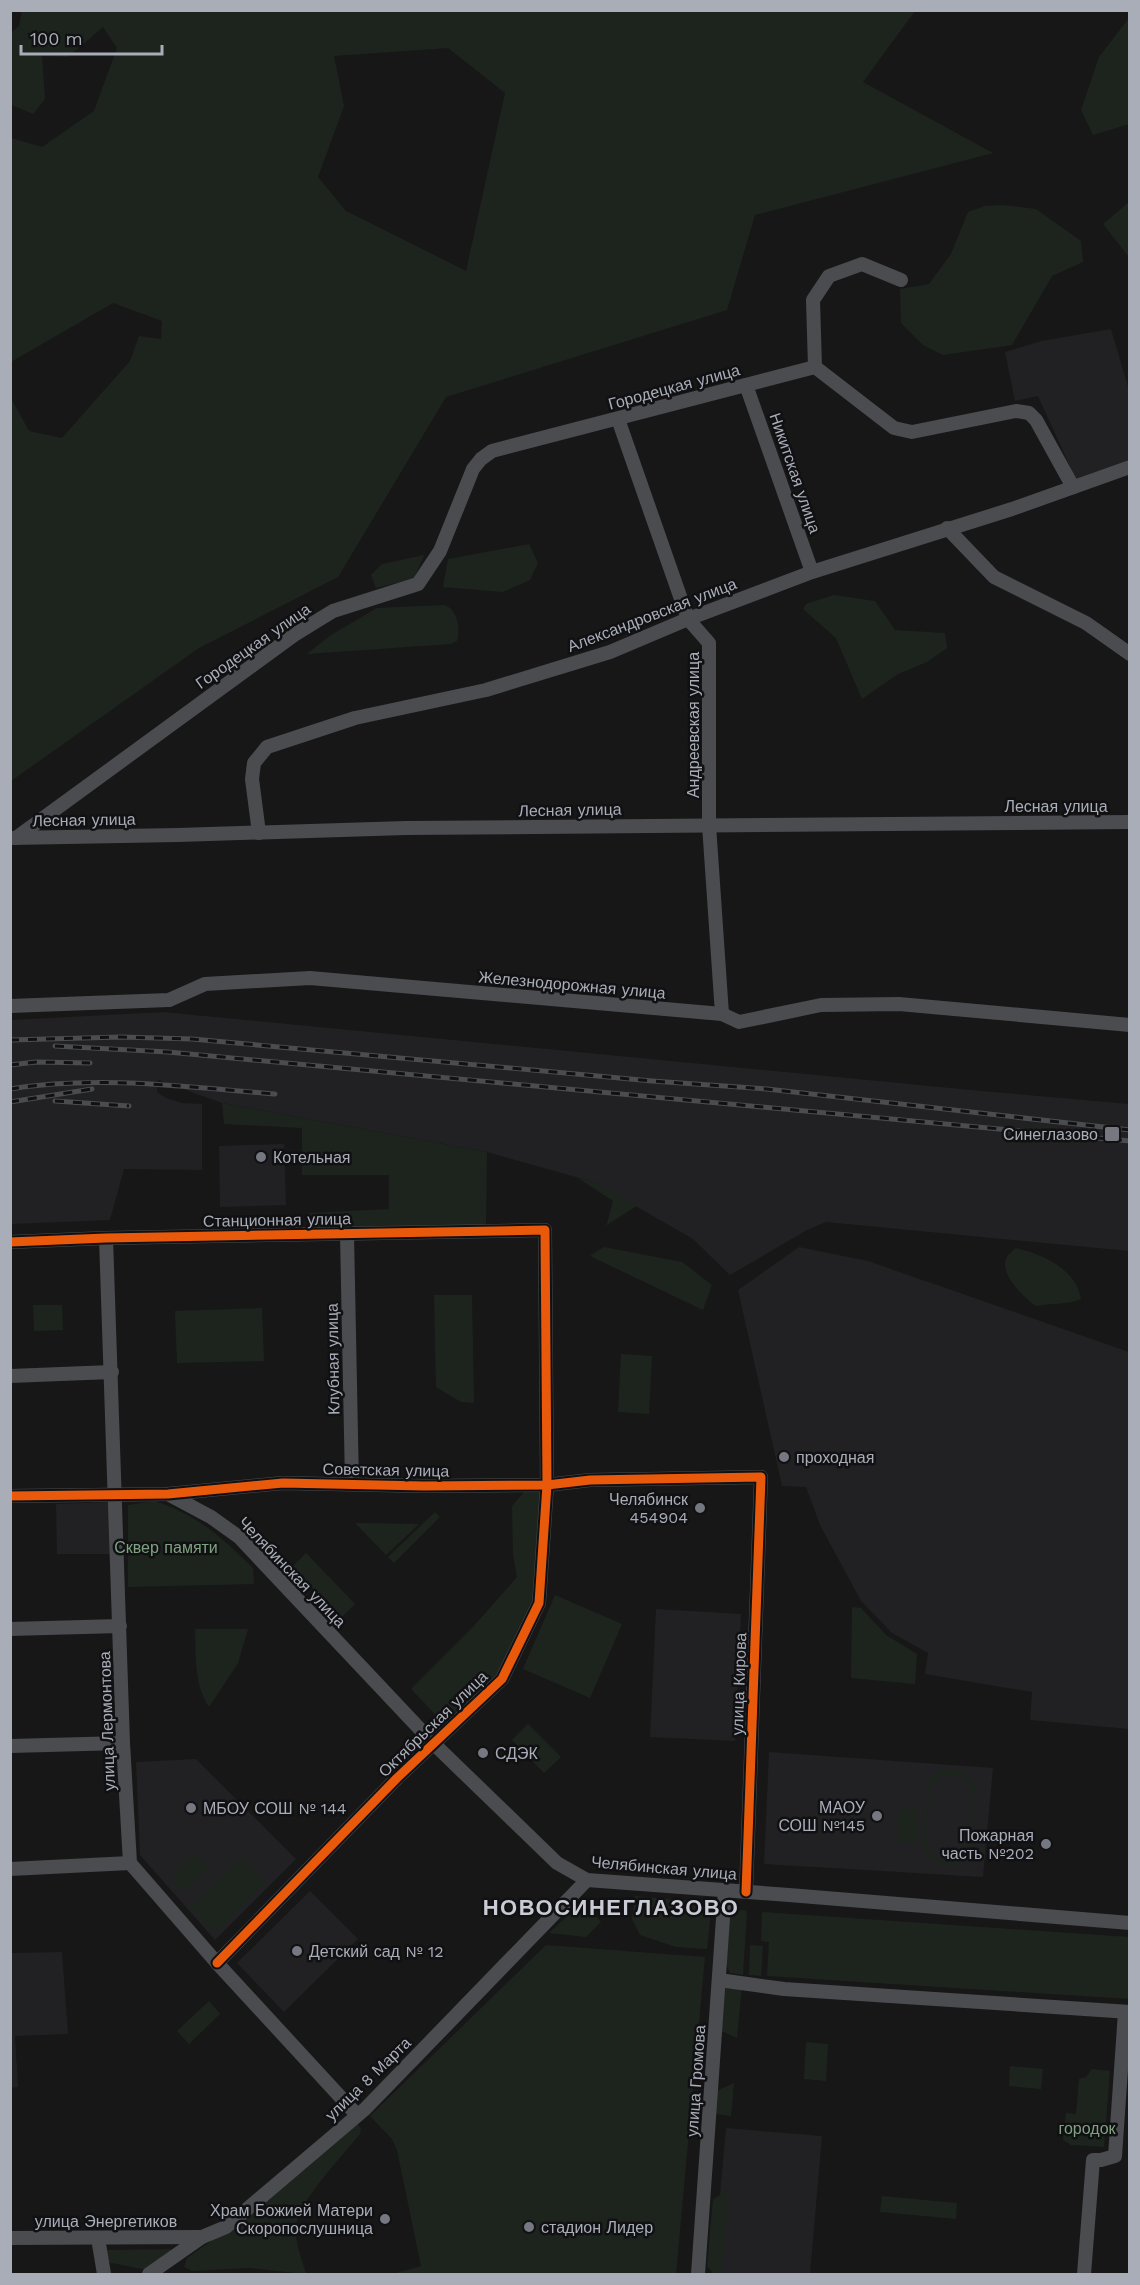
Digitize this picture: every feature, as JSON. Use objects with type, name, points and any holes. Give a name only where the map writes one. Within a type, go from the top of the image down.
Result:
[{"type":"street","points":[[902,280],[862,264],[829,276],[813,300],[815,367],[894,428],[912,432],[1016,411],[1029,413],[1036,420],[1073,487]]},
{"type":"street","name":"Городецкая улица","points":[[13,838],[294,635],[333,611],[418,584],[440,551],[473,469],[492,451],[815,367]]},
{"type":"street","name":"Никитская улица","points":[[746,385],[812,572]]},
{"type":"street","name":"Андреевская улица","points":[[618,418],[688,619],[709,643],[709,825],[722,1014]]},
{"type":"street","name":"Александровская улица","points":[[259,833],[252,779],[254,763],[267,747],[355,718],[497,687],[610,652],[688,619],[812,572],[1012,509],[1130,467]]},
{"type":"street","points":[[947,528],[994,577],[1086,623],[1130,654]]},
{"type":"street","name":"Лесная улица","points":[[13,838],[406,828],[1130,822]]},
{"type":"street","name":"Железнодорожная улица","points":[[10,1006],[169,1000],[205,984],[310,978],[722,1014],[739,1022],[821,1005],[899,1004],[1130,1025]]},
{"type":"street","name":"Станционная улица","points":[[10,1242],[106,1238],[545,1230]]},
{"type":"street","name":"Октябрьская улица","points":[[217,1963],[390,1786],[502,1679],[538,1603],[547,1485],[545,1230]]},
{"type":"street","name":"Клубная улица","points":[[346,1234],[352,1484]]},
{"type":"street","name":"улица Лермонтова","points":[[106,1238],[123,1743],[130,1863]]},
{"type":"street","points":[[10,1376],[112,1372]]},
{"type":"street","name":"Советская улица","points":[[10,1496],[168,1494],[266,1483],[424,1486],[547,1485],[590,1480],[761,1477]]},
{"type":"street","name":"улица Кирова","points":[[746,1892],[761,1477]]},
{"type":"street","name":"Челябинская улица","points":[[168,1494],[211,1517],[238,1537],[434,1744],[556,1863],[587,1880],[1130,1923]]},
{"type":"street","points":[[10,1629],[120,1626]]},
{"type":"street","points":[[10,1746],[123,1743]]},
{"type":"street","points":[[10,1869],[130,1863],[217,1963],[357,2115]]},
{"type":"street","name":"улица 8 Марта","points":[[149,2274],[202,2237],[226,2226],[357,2115],[587,1880]]},
{"type":"street","name":"улица Громова","points":[[698,2274],[725,1890]]},
{"type":"street","points":[[718,1980],[784,1989],[1127,2012],[1115,2156],[1093,2160],[1084,2274]]},
{"type":"street","name":"улица Энергетиков","points":[[10,2238],[202,2237]]},
{"type":"street","points":[[98,2238],[104,2274]]},
{"type":"shaded area","points":[[1111,329],[1129,390],[1129,460],[1077,482],[1038,396],[1015,401],[1005,352],[1041,341]]},
{"type":"shaded area","points":[[163,1012],[1129,1104],[1129,1251],[826,1222],[807,1230],[730,1275],[693,1239],[594,1182],[487,1152],[222,1103],[158,1080],[157,1092],[166,1098],[182,1103],[202,1104],[202,1170],[124,1169],[110,1220],[11,1224],[11,1020]]},
{"type":"shaded area","points":[[284,1144],[286,1205],[220,1207],[219,1146]]},
{"type":"shaded area","points":[[799,1247],[868,1261],[1129,1352],[1129,1729],[1030,1720],[1032,1692],[925,1674],[928,1653],[892,1633],[861,1601],[820,1525],[806,1487],[782,1486],[738,1290]]},
{"type":"shaded area","points":[[110,1502],[111,1554],[57,1554],[56,1504]]},
{"type":"shaded area","points":[[656,1609],[741,1614],[735,1741],[650,1737]]},
{"type":"shaded area","name":"МАОУ СОШ №145","points":[[769,1752],[993,1768],[983,1877],[764,1864]]},
{"type":"shaded area","name":"МБОУ СОШ № 144","points":[[196,1759],[296,1859],[215,1940],[140,1855],[136,1762]]},
{"type":"shaded area","name":"Детский сад № 12","points":[[310,1891],[358,1939],[284,2012],[237,1963]]},
{"type":"shaded area","points":[[62,1952],[68,2034],[15,2036],[18,2087],[11,2088],[11,1953]]},
{"type":"shaded area","points":[[726,2128],[822,2136],[810,2274],[713,2274]]},
{"type":"green space","points":[[22,11],[915,11],[863,82],[993,153],[755,215],[727,310],[446,397],[338,577],[199,648],[11,781],[11,398],[29,431],[62,438],[130,361],[139,336],[161,339],[162,321],[113,303],[11,362],[11,138],[42,147],[94,111],[117,48],[103,27],[68,57],[42,56],[45,99],[33,114],[11,105],[11,33],[19,26]],"holes":[[[448,48],[505,93],[466,271],[346,211],[318,177],[344,106],[334,56]]]},
{"type":"green space","points":[[1129,18],[1129,124],[1093,135],[1081,110],[1099,57]]},
{"type":"green space","points":[[1129,202],[1129,257],[1103,224]]},
{"type":"green space","points":[[1003,205],[1036,209],[1081,241],[1083,262],[1052,276],[1012,345],[943,355],[923,345],[901,323],[900,289],[929,284],[951,254],[968,212],[985,206]]},
{"type":"green space","points":[[529,544],[538,563],[530,580],[503,592],[443,587],[448,559]]},
{"type":"green space","points":[[424,555],[414,579],[376,588],[371,575],[382,564]]},
{"type":"green space","points":[[834,595],[875,601],[895,630],[945,633],[947,648],[927,662],[898,674],[862,699],[836,638],[803,609],[806,604]]},
{"type":"green space","points":[[444,605],[452,610],[458,626],[457,641],[451,644],[307,654],[331,635],[377,608]]},
{"type":"green space","points":[[222,1103],[487,1152],[486,1225],[312,1227],[309,1213],[389,1209],[389,1175],[302,1175],[302,1128],[224,1124]]},
{"type":"green space","points":[[578,1178],[594,1182],[637,1206],[602,1228],[607,1224],[613,1201]]},
{"type":"green space","points":[[604,1247],[682,1262],[712,1285],[703,1310],[590,1256]]},
{"type":"green space","points":[[1015,1248],[1036,1254],[1057,1264],[1073,1279],[1081,1299],[1036,1306],[1031,1303],[1015,1286],[1007,1272],[1006,1259]]},
{"type":"green space","points":[[434,1295],[472,1295],[474,1403],[461,1402],[436,1387]]},
{"type":"green space","points":[[33,1305],[62,1305],[63,1330],[34,1331]]},
{"type":"green space","points":[[262,1308],[264,1361],[177,1363],[175,1311]]},
{"type":"green space","points":[[621,1354],[652,1356],[649,1414],[618,1412]]},
{"type":"green space","points":[[540,1491],[532,1602],[498,1676],[446,1726],[411,1689],[472,1628],[517,1577],[513,1554],[512,1506],[524,1492]]},
{"type":"green space","name":"Сквер памяти","points":[[154,1501],[184,1513],[219,1537],[253,1568],[254,1584],[128,1587],[128,1505]]},
{"type":"green space","points":[[435,1512],[440,1517],[394,1563],[388,1557]]},
{"type":"green space","points":[[355,1523],[419,1524],[386,1555]]},
{"type":"green space","points":[[306,1553],[355,1604],[341,1618],[292,1567]]},
{"type":"green space","points":[[555,1595],[622,1624],[590,1698],[523,1669]]},
{"type":"green space","points":[[852,1607],[861,1608],[886,1635],[917,1654],[915,1684],[851,1678]]},
{"type":"green space","points":[[195,1629],[248,1629],[238,1663],[209,1707],[198,1680]]},
{"type":"green space","points":[[528,1724],[561,1757],[544,1773],[512,1740]]},
{"type":"green space","points":[[946,1769],[961,1771],[968,1776],[975,1789],[971,1851],[960,1864],[944,1866],[929,1859],[923,1845],[928,1780],[934,1774]],"holes":[[[943,1775],[958,1776],[964,1779],[970,1786],[971,1793],[966,1849],[959,1858],[949,1861],[938,1859],[931,1853],[927,1844],[926,1832],[931,1786]]]},
{"type":"green space","points":[[899,1808],[919,1810],[916,1845],[897,1843]]},
{"type":"green space","points":[[196,1852],[210,1866],[184,1892],[170,1878]]},
{"type":"green space","points":[[241,1857],[266,1883],[216,1933],[190,1907]]},
{"type":"green space","points":[[635,1896],[712,1903],[707,1949],[676,1947],[640,1935],[632,1919]]},
{"type":"green space","points":[[583,1901],[601,1922],[586,1937],[549,1933]]},
{"type":"green space","points":[[733,1911],[747,1912],[743,1975],[730,1973],[726,1964],[730,1915]]},
{"type":"green space","points":[[762,1912],[1129,1937],[1129,1999],[767,1976],[769,1942],[761,1941]]},
{"type":"green space","points":[[546,1945],[705,1957],[676,2274],[393,2274],[421,2266],[397,2150],[392,2139],[370,2116]]},
{"type":"green space","points":[[750,1945],[763,1946],[761,1976],[749,1975]]},
{"type":"green space","points":[[726,1986],[742,1986],[737,2038],[719,2030],[722,1990]]},
{"type":"green space","points":[[209,2001],[220,2014],[189,2044],[177,2031]]},
{"type":"green space","points":[[806,2042],[828,2044],[826,2081],[804,2079]]},
{"type":"green space","points":[[1010,2066],[1043,2069],[1041,2089],[1009,2086]]},
{"type":"green space","name":"городок","points":[[1092,2069],[1110,2071],[1104,2147],[1071,2145],[1063,2140],[1066,2113],[1076,2114],[1079,2079],[1086,2077]]},
{"type":"green space","points":[[734,2083],[731,2116],[716,2114],[714,2092]]},
{"type":"green space","points":[[354,2122],[361,2129],[360,2134],[313,2191],[299,2215],[296,2237],[306,2274],[249,2268],[192,2271],[184,2267],[187,2258],[234,2225]]},
{"type":"green space","points":[[729,2190],[722,2274],[714,2274],[707,2266],[713,2199]]},
{"type":"green space","points":[[882,2196],[957,2203],[956,2219],[880,2212]]},
{"type":"green space","points":[[180,2249],[147,2270],[107,2262],[107,2250]]},
{"type":"railway","points":[[10,1040],[121,1037],[192,1039],[652,1081],[767,1089],[1130,1130]]},
{"type":"railway","points":[[55,1046],[168,1052],[1130,1141]]},
{"type":"railway","points":[[10,1065],[36,1062],[90,1063]]},
{"type":"railway","points":[[10,1089],[43,1085],[109,1083],[275,1094]]},
{"type":"railway","points":[[10,1102],[92,1089]]},
{"type":"railway","points":[[55,1101],[129,1106]]},
{"type":"cycle path","points":[[10,1242],[106,1238],[545,1230],[547,1485],[539,1603],[502,1679],[397,1778],[217,1963]]},
{"type":"cycle path","points":[[10,1496],[168,1494],[283,1483],[424,1486],[547,1485],[590,1480],[761,1477],[746,1892]]},
{"type":"place","name":"Синеглазово","points":[[1112,1134]]},
{"type":"place","name":"Котельная","points":[[261,1157]]},
{"type":"place","name":"проходная","points":[[784,1457]]},
{"type":"place","name":"Челябинск 454904","points":[[700,1508]]},
{"type":"place","name":"СДЭК","points":[[483,1753]]},
{"type":"place","name":"МБОУ СОШ № 144","points":[[191,1808]]},
{"type":"place","name":"МАОУ СОШ №145","points":[[877,1816]]},
{"type":"place","name":"Пожарная часть №202","points":[[1046,1844]]},
{"type":"place","name":"Детский сад № 12","points":[[297,1951]]},
{"type":"place","name":"Храм Божией Матери Скоропослушница","points":[[385,2219]]},
{"type":"place","name":"стадион Лидер","points":[[529,2227]]},
{"type":"district","name":"НОВОСИНЕГЛАЗОВО","points":[[611,1907]]}]
